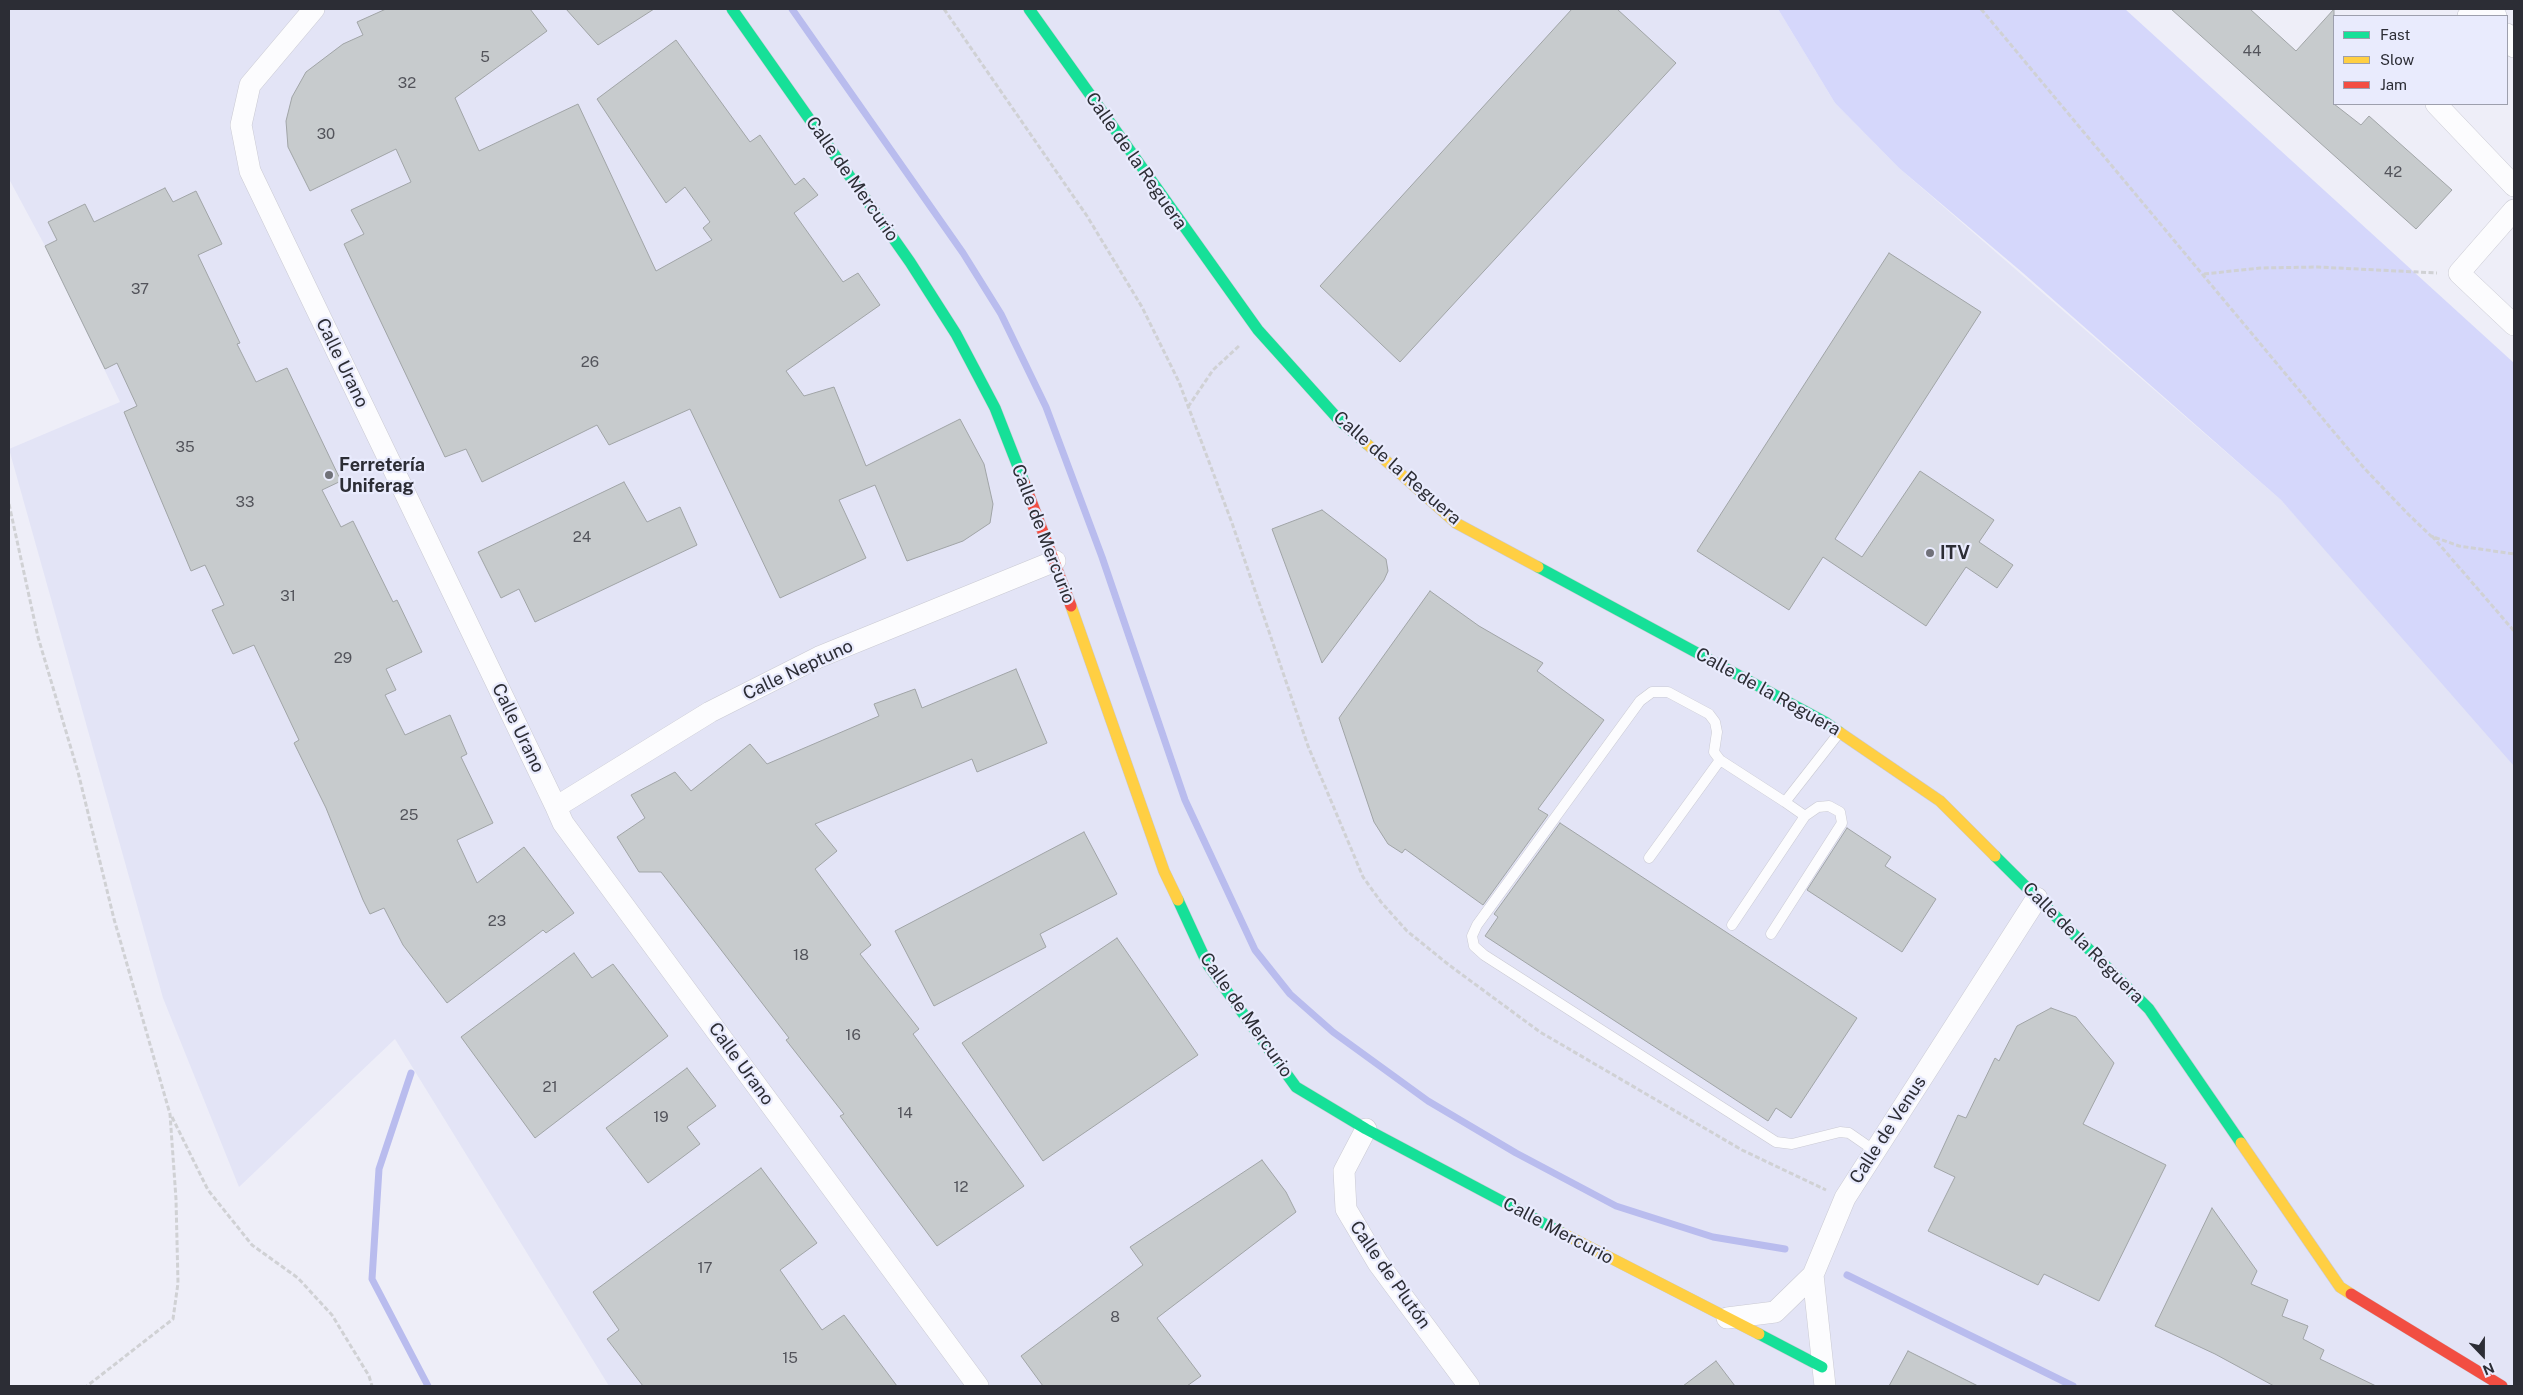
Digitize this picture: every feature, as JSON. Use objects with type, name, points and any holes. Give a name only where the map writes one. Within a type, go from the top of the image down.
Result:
[{"type":"street","name":"Calle Urano","points":[[314,9],[250,85],[242,125],[250,171],[556,807],[569,831],[978,1386]]},
{"type":"street","name":"Calle de Mercurio","points":[[732,9],[910,262],[956,334],[995,408],[1055,561],[1164,871],[1208,966],[1296,1087]]},
{"type":"street","name":"Calle de la Reguera","points":[[1029,9],[1258,330],[1339,420],[1456,523],[1840,732],[1940,801],[2149,1009],[2340,1287],[2502,1386]]},
{"type":"street","points":[[2508,36],[2514,47]]},
{"type":"street","points":[[2437,105],[2514,186]]},
{"type":"street","points":[[2514,210],[2459,273],[2514,325]]},
{"type":"street","name":"Calle Neptuno","points":[[556,807],[710,712],[819,657],[1055,561]]},
{"type":"street","name":"Calle de Venus","points":[[1824,1377],[1813,1275],[1845,1198],[2038,898]]},
{"type":"street","name":"Calle Mercurio","points":[[1296,1087],[1366,1129],[1540,1222],[1727,1318],[1824,1377]]},
{"type":"street","name":"Calle de Plutón","points":[[1366,1129],[1344,1171],[1346,1209],[1378,1262],[1469,1386]]},
{"type":"street","points":[[1727,1318],[1775,1312],[1813,1275]]},
{"type":"lane","points":[[1805,816],[1720,760],[1714,752],[1717,732],[1715,722],[1709,714],[1668,692],[1652,692],[1640,701],[1477,926],[1472,936],[1474,946],[1484,955],[1776,1142],[1792,1144],[1840,1132],[1849,1134],[1875,1151]]},
{"type":"lane","points":[[1785,802],[1840,732]]},
{"type":"lane","points":[[1649,858],[1720,760]]},
{"type":"lane","points":[[1732,925],[1805,816],[1818,806],[1829,806],[1840,812],[1842,823],[1771,934]]},
{"type":"path","points":[[944,9],[1087,216],[1142,306],[1179,382],[1232,523],[1308,746],[1363,877],[1381,902],[1407,931],[1449,965],[1540,1032],[1742,1150],[1845,1198]]},
{"type":"path","points":[[1981,9],[2148,212],[2204,274],[2364,468],[2431,536],[2514,631]]},
{"type":"path","points":[[2204,274],[2260,268],[2318,267],[2459,273]]},
{"type":"path","points":[[1188,407],[1213,370],[1258,330]]},
{"type":"path","points":[[9,504],[38,637],[78,772],[114,920],[170,1114],[208,1190],[252,1245],[298,1278],[332,1315],[372,1386]]},
{"type":"path","points":[[2431,536],[2459,546],[2514,554]]},
{"type":"path","points":[[86,1386],[174,1319],[178,1274],[176,1200],[170,1114]]},
{"type":"shaded area","points":[[9,9],[1778,9],[1835,103],[1899,168],[2281,500],[2514,758],[2514,1386],[609,1386],[395,1039],[239,1187],[163,998],[9,449],[120,402],[45,246],[9,179]]},
{"type":"shaded area","points":[[1778,9],[2125,9],[2514,363],[2514,766],[2281,500],[2023,273],[1899,168],[1835,103]]},
{"type":"building","points":[[386,9],[530,9],[547,31],[455,98],[479,151],[578,104],[656,271],[712,240],[703,228],[710,222],[685,187],[666,203],[597,99],[676,40],[750,142],[760,135],[795,185],[804,178],[818,195],[794,213],[843,282],[858,273],[880,305],[786,371],[804,396],[834,387],[866,466],[960,419],[984,464],[993,504],[990,523],[963,541],[907,561],[875,485],[839,500],[866,558],[780,598],[690,409],[609,445],[597,425],[482,482],[466,449],[445,457],[344,244],[364,234],[351,210],[411,182],[396,149],[310,191],[288,147],[286,121],[292,97],[306,72],[343,44],[363,35],[357,22]]},
{"type":"building","points":[[566,9],[654,9],[598,45]]},
{"type":"building","points":[[1572,9],[1617,9],[1676,63],[1400,362],[1320,286]]},
{"type":"building","points":[[2171,9],[2250,9],[2296,51],[2334,9],[2333,105],[2361,125],[2369,116],[2452,190],[2416,229]]},
{"type":"building","points":[[165,188],[173,202],[196,191],[222,244],[198,255],[240,343],[237,344],[256,382],[287,368],[341,481],[322,490],[341,527],[353,521],[393,602],[397,600],[422,652],[386,669],[396,690],[385,695],[405,735],[450,715],[467,754],[461,757],[493,823],[457,840],[477,883],[524,847],[574,913],[546,933],[543,930],[447,1003],[403,945],[384,908],[370,914],[326,808],[294,743],[299,740],[254,645],[233,654],[212,610],[224,605],[205,565],[191,571],[124,412],[137,406],[117,363],[105,369],[45,246],[57,240],[48,222],[85,204],[94,222]]},
{"type":"building","points":[[1889,253],[1981,312],[1835,539],[1862,557],[1920,471],[1994,520],[1979,542],[2013,565],[1997,588],[1966,567],[1926,626],[1823,557],[1789,610],[1697,551]]},
{"type":"building","points":[[624,482],[647,522],[680,507],[697,545],[535,622],[519,589],[501,598],[478,552]]},
{"type":"building","points":[[1322,510],[1386,559],[1388,571],[1384,580],[1322,663],[1272,529]]},
{"type":"building","points":[[1430,591],[1479,626],[1543,663],[1537,671],[1604,720],[1538,809],[1548,815],[1483,905],[1405,849],[1402,853],[1388,844],[1374,822],[1339,718]]},
{"type":"building","points":[[1016,669],[1047,743],[977,772],[972,759],[815,824],[837,851],[815,869],[871,945],[860,954],[919,1029],[913,1034],[1024,1186],[937,1246],[840,1116],[844,1114],[786,1040],[789,1038],[661,872],[639,872],[617,837],[645,818],[631,795],[675,772],[691,791],[750,744],[767,764],[879,716],[874,704],[915,689],[922,708]]},
{"type":"building","points":[[1560,823],[1857,1018],[1791,1118],[1776,1108],[1768,1121],[1485,936],[1498,917],[1494,914]]},
{"type":"building","points":[[1847,828],[1891,857],[1885,866],[1936,899],[1902,952],[1807,890]]},
{"type":"building","points":[[1084,832],[1117,894],[1040,934],[1046,947],[934,1006],[895,931]]},
{"type":"building","points":[[1117,938],[1198,1055],[1043,1161],[962,1043]]},
{"type":"building","points":[[574,953],[592,978],[613,964],[668,1036],[535,1138],[461,1037]]},
{"type":"building","points":[[2051,1008],[2076,1017],[2114,1063],[2083,1124],[2166,1165],[2099,1301],[2044,1274],[2038,1285],[1928,1231],[1955,1177],[1934,1167],[1958,1115],[1966,1118],[1995,1058],[1999,1061],[2017,1026]]},
{"type":"building","points":[[687,1068],[716,1106],[687,1127],[700,1144],[648,1183],[606,1128]]},
{"type":"building","points":[[1262,1160],[1286,1192],[1296,1212],[1157,1318],[1201,1376],[1187,1386],[1043,1386],[1021,1356],[1143,1265],[1130,1247]]},
{"type":"building","points":[[761,1168],[817,1243],[780,1270],[822,1330],[844,1315],[897,1386],[643,1386],[607,1339],[619,1330],[593,1292]]},
{"type":"building","points":[[2212,1208],[2257,1271],[2251,1284],[2288,1300],[2282,1316],[2308,1326],[2303,1339],[2324,1350],[2320,1359],[2376,1386],[2274,1386],[2215,1354],[2155,1326]]},
{"type":"building","points":[[1908,1351],[1978,1386],[1889,1386]]},
{"type":"building","points":[[1716,1361],[1735,1386],[1683,1386]]},
{"type":"waterway","points":[[792,9],[963,253],[1001,314],[1046,407],[1102,557],[1185,800],[1255,950],[1290,994],[1333,1032],[1428,1101],[1516,1153],[1616,1206],[1713,1237],[1785,1249]]},
{"type":"waterway","points":[[411,1073],[379,1169],[372,1279],[428,1386]]},
{"type":"waterway","points":[[1847,1275],[2073,1386]]},
{"type":"traffic: fast","points":[[732,9],[910,262],[956,334],[995,408],[1024,482]]},
{"type":"traffic: fast","points":[[1029,9],[1258,330],[1339,420],[1367,444]]},
{"type":"traffic: fast","points":[[1538,567],[1825,722],[1839,732]]},
{"type":"traffic: fast","points":[[1995,856],[2149,1009],[2241,1143]]},
{"type":"traffic: fast","points":[[1178,900],[1208,965],[1296,1087],[1366,1129],[1562,1233]]},
{"type":"traffic: fast","points":[[1759,1334],[1822,1367]]},
{"type":"traffic: slow","points":[[1367,444],[1456,523],[1538,567]]},
{"type":"traffic: slow","points":[[1071,606],[1164,871],[1178,900]]},
{"type":"traffic: slow","points":[[1839,732],[1940,801],[1995,856]]},
{"type":"traffic: slow","points":[[2241,1143],[2340,1287],[2351,1294]]},
{"type":"traffic: slow","points":[[1562,1233],[1759,1334]]},
{"type":"traffic: jam","points":[[1024,482],[1071,606]]},
{"type":"traffic: jam","points":[[2351,1294],[2502,1386]]},
{"type":"place","name":"Ferretería Uniferag","points":[[329,475]]},
{"type":"place","name":"ITV","points":[[1930,553]]}]
